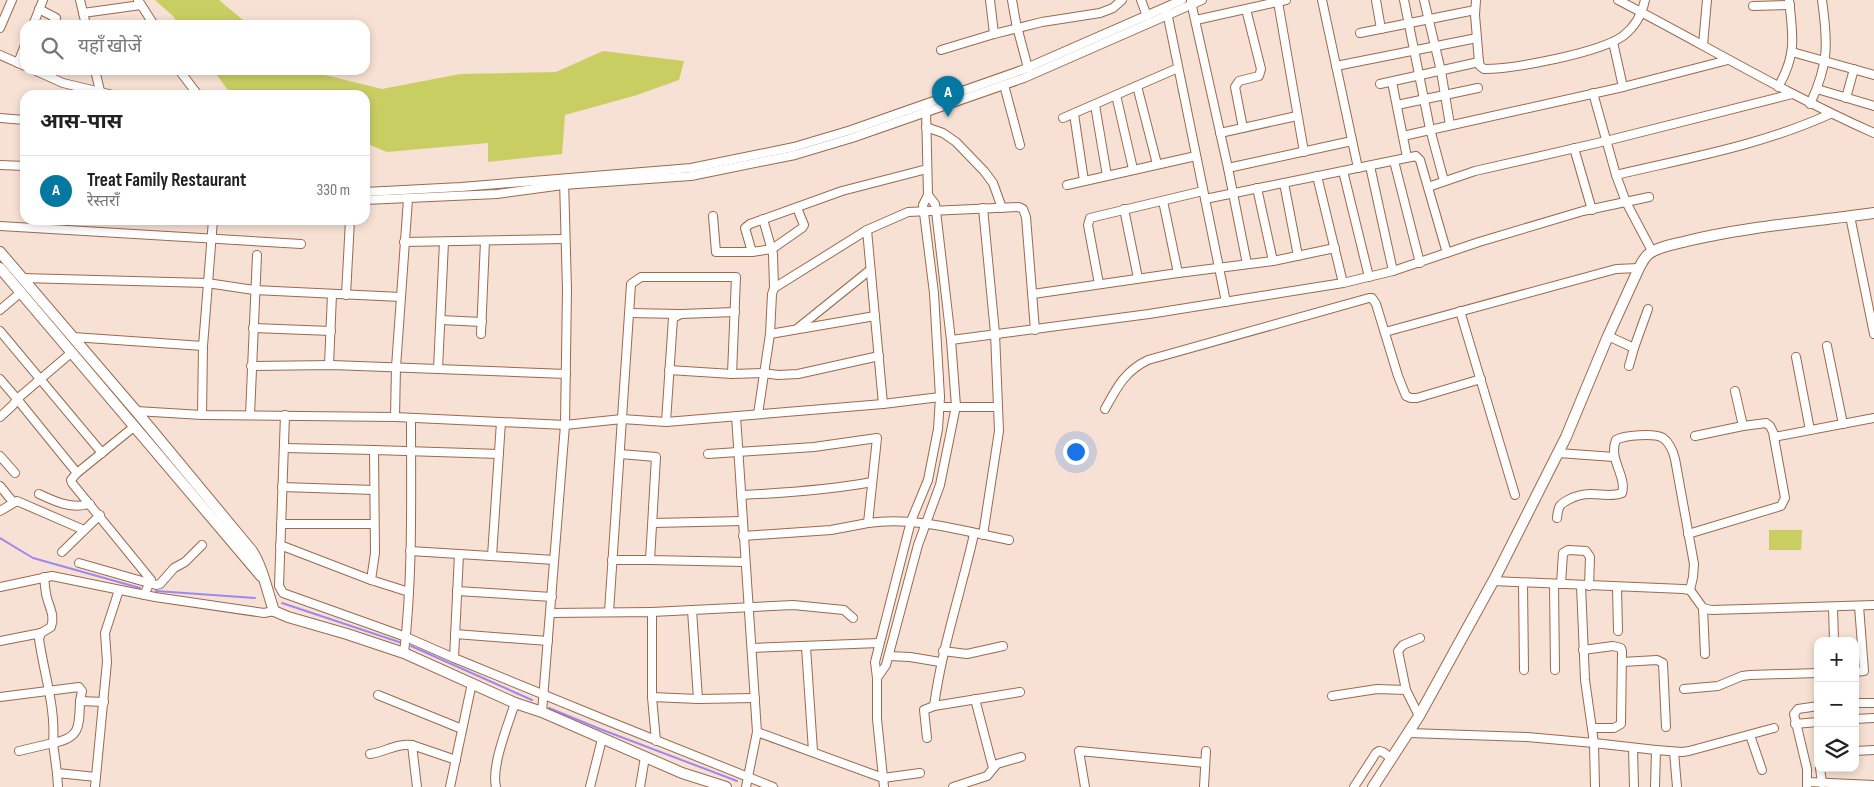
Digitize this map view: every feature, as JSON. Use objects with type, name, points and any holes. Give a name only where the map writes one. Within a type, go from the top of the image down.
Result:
[{"type":"main road","points":[[1373,787],[1419,716],[1493,581],[1558,453],[1608,336],[1645,258],[1652,251],[1709,236],[1760,226],[1874,213]]},
{"type":"main road","points":[[0,252],[136,411],[252,551],[260,563],[263,579],[274,610],[288,617],[347,634],[404,654],[682,773],[726,787]]},
{"type":"main road","points":[[0,268],[263,579]]},
{"type":"street","points":[[0,28],[12,0]]},
{"type":"street","points":[[35,20],[43,0]]},
{"type":"street","points":[[80,0],[85,20]]},
{"type":"street","points":[[990,0],[994,34]]},
{"type":"street","points":[[1012,0],[1028,68]]},
{"type":"street","points":[[941,50],[1042,22],[1100,13],[1113,8],[1122,0]]},
{"type":"street","points":[[1141,0],[1147,16]]},
{"type":"street","points":[[370,192],[564,181],[628,182],[691,176],[795,155],[852,138],[1028,68],[1147,16],[1167,11],[1182,0]]},
{"type":"street","points":[[926,108],[1024,78],[1167,11],[1202,0]]},
{"type":"street","points":[[1196,20],[1286,0]]},
{"type":"street","points":[[1322,0],[1358,168]]},
{"type":"street","points":[[1376,0],[1381,29]]},
{"type":"street","points":[[1404,0],[1430,129],[1444,181]]},
{"type":"street","points":[[1424,0],[1441,70],[1450,125]]},
{"type":"street","points":[[1476,0],[1479,62],[1480,66],[1484,69],[1554,59],[1592,50],[1613,42],[1631,28],[1642,13],[1645,0]]},
{"type":"street","points":[[1618,0],[1810,104],[1874,133]]},
{"type":"street","points":[[1703,45],[1707,0]]},
{"type":"street","points":[[1810,104],[1817,89],[1825,61],[1827,34],[1822,0]]},
{"type":"street","points":[[83,13],[140,2],[151,20]]},
{"type":"street","points":[[1191,2],[1247,264]]},
{"type":"street","points":[[1278,2],[1304,152]]},
{"type":"street","points":[[1753,6],[1790,2],[1794,37],[1792,52],[1789,66],[1778,87]]},
{"type":"street","points":[[39,9],[56,18],[55,20]]},
{"type":"street","points":[[1243,128],[1234,87],[1239,81],[1259,76],[1261,69],[1246,9]]},
{"type":"street","points":[[1360,33],[1475,10]]},
{"type":"street","points":[[1167,11],[1226,302]]},
{"type":"street","points":[[1336,66],[1477,38]]},
{"type":"street","points":[[1613,42],[1623,87]]},
{"type":"street","points":[[1792,52],[1874,75]]},
{"type":"street","points":[[0,55],[20,63]]},
{"type":"street","points":[[1403,136],[1623,87],[1728,60]]},
{"type":"street","points":[[1380,84],[1479,62]]},
{"type":"street","points":[[1063,118],[1178,68]]},
{"type":"street","points":[[1846,98],[1854,70]]},
{"type":"street","points":[[45,75],[87,90]]},
{"type":"street","points":[[96,75],[99,90]]},
{"type":"street","points":[[184,75],[194,90]]},
{"type":"street","points":[[1392,82],[1407,157]]},
{"type":"street","points":[[1004,85],[1020,145]]},
{"type":"street","points":[[1137,86],[1157,164]]},
{"type":"street","points":[[1397,105],[1478,88]]},
{"type":"street","points":[[1817,89],[1874,106]]},
{"type":"street","points":[[1593,93],[1616,175],[1626,202],[1652,251]]},
{"type":"street","points":[[1428,186],[1475,171],[1606,141],[1792,94]]},
{"type":"street","points":[[1116,95],[1133,169]]},
{"type":"street","points":[[1095,105],[1107,176]]},
{"type":"street","points":[[884,787],[877,719],[875,662],[911,521],[928,480],[938,430],[940,406],[934,293],[923,205],[928,194],[926,108]]},
{"type":"street","points":[[1074,114],[1084,181]]},
{"type":"street","points":[[1616,175],[1761,140],[1796,129],[1830,114]]},
{"type":"street","points":[[1220,133],[1297,116]]},
{"type":"street","points":[[0,118],[20,120]]},
{"type":"street","points":[[926,127],[943,133],[956,142],[984,170],[993,183],[1002,208]]},
{"type":"street","points":[[1228,168],[1352,141]]},
{"type":"street","points":[[1574,148],[1592,210]]},
{"type":"street","points":[[1068,185],[1196,156]]},
{"type":"street","points":[[1205,199],[1407,157],[1419,157],[1446,253]]},
{"type":"street","points":[[1394,160],[1420,263]]},
{"type":"street","points":[[0,165],[20,166]]},
{"type":"street","points":[[1370,166],[1393,272]]},
{"type":"street","points":[[752,252],[745,228],[747,226],[842,191],[927,169]]},
{"type":"street","points":[[1343,171],[1369,277]]},
{"type":"street","points":[[1317,176],[1343,283]]},
{"type":"street","points":[[370,200],[498,194],[564,181]]},
{"type":"street","points":[[542,712],[564,425],[567,289],[564,181]]},
{"type":"street","points":[[1284,183],[1298,256]]},
{"type":"street","points":[[1257,188],[1273,261]]},
{"type":"street","points":[[1099,284],[1088,221],[1092,216],[1203,191]]},
{"type":"street","points":[[877,678],[886,665],[889,656],[918,545],[940,485],[956,406],[951,340],[936,211],[935,204],[928,194]]},
{"type":"street","points":[[951,340],[995,333],[1036,330],[1343,283],[1393,272],[1479,242],[1649,196]]},
{"type":"street","points":[[395,418],[396,368],[408,199]]},
{"type":"street","points":[[1163,201],[1178,273]]},
{"type":"street","points":[[774,288],[867,230],[908,212],[1019,207],[1025,212],[1036,330]]},
{"type":"street","points":[[714,216],[716,252],[752,252],[772,249],[802,228],[804,225],[797,208]]},
{"type":"street","points":[[983,208],[995,333],[999,431],[984,535]]},
{"type":"street","points":[[1124,208],[1138,278]]},
{"type":"street","points":[[1850,216],[1874,334]]},
{"type":"street","points":[[758,414],[770,334],[774,288],[772,249],[763,219]]},
{"type":"street","points":[[202,415],[203,346],[212,225]]},
{"type":"street","points":[[346,295],[350,225]]},
{"type":"street","points":[[0,226],[301,244]]},
{"type":"street","points":[[867,230],[883,404]]},
{"type":"street","points":[[404,242],[565,239]]},
{"type":"street","points":[[481,334],[485,241]]},
{"type":"street","points":[[438,369],[444,242]]},
{"type":"street","points":[[1033,294],[1138,278],[1273,261],[1335,248]]},
{"type":"street","points":[[250,415],[257,255]]},
{"type":"street","points":[[1384,332],[1616,269],[1639,268]]},
{"type":"street","points":[[796,330],[870,270]]},
{"type":"street","points":[[609,612],[631,284],[641,277],[736,277],[732,374]]},
{"type":"street","points":[[22,278],[207,283],[254,290],[401,298]]},
{"type":"street","points":[[0,310],[20,293]]},
{"type":"street","points":[[329,365],[332,294]]},
{"type":"street","points":[[1104,409],[1125,377],[1135,367],[1148,360],[1369,298],[1372,298],[1376,304],[1403,392],[1406,396],[1417,398],[1481,379]]},
{"type":"street","points":[[1629,366],[1648,309]]},
{"type":"street","points":[[1460,311],[1515,495]]},
{"type":"street","points":[[630,313],[735,312]]},
{"type":"street","points":[[666,422],[673,318],[681,314]]},
{"type":"street","points":[[770,334],[875,316]]},
{"type":"street","points":[[440,320],[482,322]]},
{"type":"street","points":[[253,328],[331,331]]},
{"type":"street","points":[[0,331],[102,453]]},
{"type":"street","points":[[1608,336],[1634,348]]},
{"type":"street","points":[[73,337],[203,346]]},
{"type":"street","points":[[1826,346],[1843,424]]},
{"type":"street","points":[[0,417],[14,405],[17,399],[71,353]]},
{"type":"street","points":[[669,370],[732,374],[798,374],[879,356]]},
{"type":"street","points":[[1796,357],[1810,430]]},
{"type":"street","points":[[251,366],[329,365],[566,374]]},
{"type":"street","points":[[0,379],[77,473]]},
{"type":"street","points":[[1735,392],[1743,426]]},
{"type":"street","points":[[136,411],[202,415],[411,418],[564,425],[622,419],[666,422],[883,404],[940,397]]},
{"type":"street","points":[[940,406],[998,407]]},
{"type":"street","points":[[285,415],[279,586],[283,593],[406,637],[543,695],[774,787]]},
{"type":"street","points":[[736,416],[757,732],[746,787]]},
{"type":"street","points":[[404,654],[409,592],[411,418]]},
{"type":"street","points":[[1774,437],[1874,418]]},
{"type":"street","points":[[492,556],[501,422]]},
{"type":"street","points":[[1688,534],[1775,508],[1784,503],[1785,498],[1774,437],[1770,426],[1766,423],[1695,436]]},
{"type":"street","points":[[135,426],[71,480],[151,580],[144,595]]},
{"type":"street","points":[[1557,518],[1560,504],[1574,497],[1591,494],[1622,494],[1622,483],[1614,457],[1614,444],[1620,437],[1659,436],[1665,439],[1675,459],[1694,569],[1690,590],[1703,608],[1705,654]]},
{"type":"street","points":[[708,454],[814,447],[877,438],[868,523]]},
{"type":"street","points":[[284,448],[499,454]]},
{"type":"street","points":[[371,580],[375,553],[374,450]]},
{"type":"street","points":[[1558,453],[1614,457]]},
{"type":"street","points":[[620,454],[656,457],[650,560]]},
{"type":"street","points":[[0,456],[15,473]]},
{"type":"street","points":[[741,495],[800,492],[840,488],[872,482]]},
{"type":"street","points":[[0,486],[13,502]]},
{"type":"street","points":[[282,487],[374,490]]},
{"type":"street","points":[[39,494],[59,503],[74,506],[90,504]]},
{"type":"street","points":[[0,512],[13,502],[21,502],[84,530]]},
{"type":"street","points":[[62,552],[100,515]]},
{"type":"street","points":[[744,536],[832,530],[890,520],[925,523],[1009,540]]},
{"type":"street","points":[[653,523],[742,521]]},
{"type":"street","points":[[281,524],[374,524]]},
{"type":"street","points":[[934,706],[940,662],[960,595],[974,534]]},
{"type":"street","points":[[79,563],[132,577],[150,584],[160,584],[169,573],[185,562],[202,545]]},
{"type":"street","points":[[280,545],[371,580],[409,592]]},
{"type":"street","points":[[410,551],[554,560]]},
{"type":"street","points":[[1555,670],[1557,584],[1562,556],[1565,551],[1586,551],[1589,554],[1585,585],[1583,650],[1585,680],[1594,743],[1595,787]]},
{"type":"street","points":[[454,658],[459,554]]},
{"type":"street","points":[[612,560],[745,562]]},
{"type":"street","points":[[0,641],[41,633],[51,627],[53,616],[47,598],[44,577]]},
{"type":"street","points":[[0,587],[44,577],[64,578],[144,595],[264,613],[274,610]]},
{"type":"street","points":[[1493,581],[1690,590]]},
{"type":"street","points":[[1523,583],[1524,670]]},
{"type":"street","points":[[1617,586],[1618,632]]},
{"type":"street","points":[[95,787],[107,662],[105,633],[119,590]]},
{"type":"street","points":[[457,591],[552,596]]},
{"type":"street","points":[[1703,608],[1718,610],[1874,604]]},
{"type":"street","points":[[551,613],[652,612],[793,605],[844,610],[854,618]]},
{"type":"street","points":[[1859,606],[1864,671]]},
{"type":"street","points":[[1833,607],[1834,637]]},
{"type":"street","points":[[692,610],[698,699]]},
{"type":"street","points":[[652,612],[652,697],[656,741]]},
{"type":"street","points":[[41,633],[39,639],[54,730],[53,743],[58,787]]},
{"type":"street","points":[[455,634],[548,641]]},
{"type":"street","points":[[1419,716],[1406,690],[1398,651],[1403,645],[1420,638]]},
{"type":"street","points":[[752,648],[879,643]]},
{"type":"street","points":[[806,646],[813,751]]},
{"type":"street","points":[[943,651],[967,654],[1003,646]]},
{"type":"street","points":[[1583,650],[1618,647],[1622,651],[1621,724],[1614,728],[1592,728]]},
{"type":"street","points":[[889,656],[940,662]]},
{"type":"street","points":[[1622,662],[1657,660],[1663,663],[1666,727]]},
{"type":"street","points":[[1859,672],[1874,669]]},
{"type":"street","points":[[1684,689],[1718,686],[1742,676],[1750,675],[1814,673]]},
{"type":"street","points":[[450,787],[472,683]]},
{"type":"street","points":[[0,697],[49,692],[79,686],[82,691],[79,720],[75,734],[69,739],[19,751]]},
{"type":"street","points":[[1332,696],[1377,689],[1406,690]]},
{"type":"street","points":[[928,738],[924,710],[934,706],[1020,692]]},
{"type":"street","points":[[378,695],[462,729]]},
{"type":"street","points":[[652,697],[698,699],[755,698]]},
{"type":"street","points":[[975,699],[993,768]]},
{"type":"street","points":[[80,701],[104,702]]},
{"type":"street","points":[[496,787],[495,774],[515,703]]},
{"type":"street","points":[[1859,703],[1874,703]]},
{"type":"street","points":[[1814,707],[1798,709],[1794,714],[1807,770],[1808,784],[1874,785]]},
{"type":"street","points":[[1859,720],[1874,718]]},
{"type":"street","points":[[1795,724],[1814,722]]},
{"type":"street","points":[[1409,733],[1527,737],[1674,752],[1689,751],[1774,728]]},
{"type":"street","points":[[757,732],[883,778],[920,773]]},
{"type":"street","points":[[1750,735],[1762,770]]},
{"type":"street","points":[[590,787],[602,738]]},
{"type":"street","points":[[370,754],[382,752],[403,744],[412,745],[456,760]]},
{"type":"street","points":[[412,745],[417,787]]},
{"type":"street","points":[[1633,748],[1634,787]]},
{"type":"street","points":[[1655,787],[1656,750]]},
{"type":"street","points":[[1859,751],[1874,750]]},
{"type":"street","points":[[1085,787],[1079,751],[1205,763]]},
{"type":"street","points":[[1204,787],[1206,751]]},
{"type":"street","points":[[1354,787],[1376,753],[1379,751],[1383,752],[1392,759]]},
{"type":"street","points":[[1674,752],[1677,787]]},
{"type":"street","points":[[640,787],[645,757]]},
{"type":"street","points":[[953,787],[974,784],[990,775],[997,764],[1021,757]]},
{"type":"street","points":[[1821,772],[1822,783]]},
{"type":"street","points":[[57,773],[96,777]]},
{"type":"green space","points":[[155,0],[219,0],[243,20],[176,20]]},
{"type":"green space","points":[[603,51],[684,61],[679,80],[637,95],[565,115],[562,154],[488,162],[488,143],[387,152],[370,145],[370,90],[228,90],[217,75],[325,75],[382,89],[460,74],[556,72]]},
{"type":"green space","points":[[1769,530],[1802,530],[1801,550],[1769,550]]},
{"type":"waterway","points":[[0,538],[33,558],[140,588]]},
{"type":"waterway","points":[[156,591],[255,598]]},
{"type":"waterway","points":[[282,603],[402,643]]},
{"type":"waterway","points":[[411,646],[532,700]]},
{"type":"waterway","points":[[549,708],[737,781]]},
{"type":"place","name":"Treat Family Restaurant","points":[[948,117]]}]
